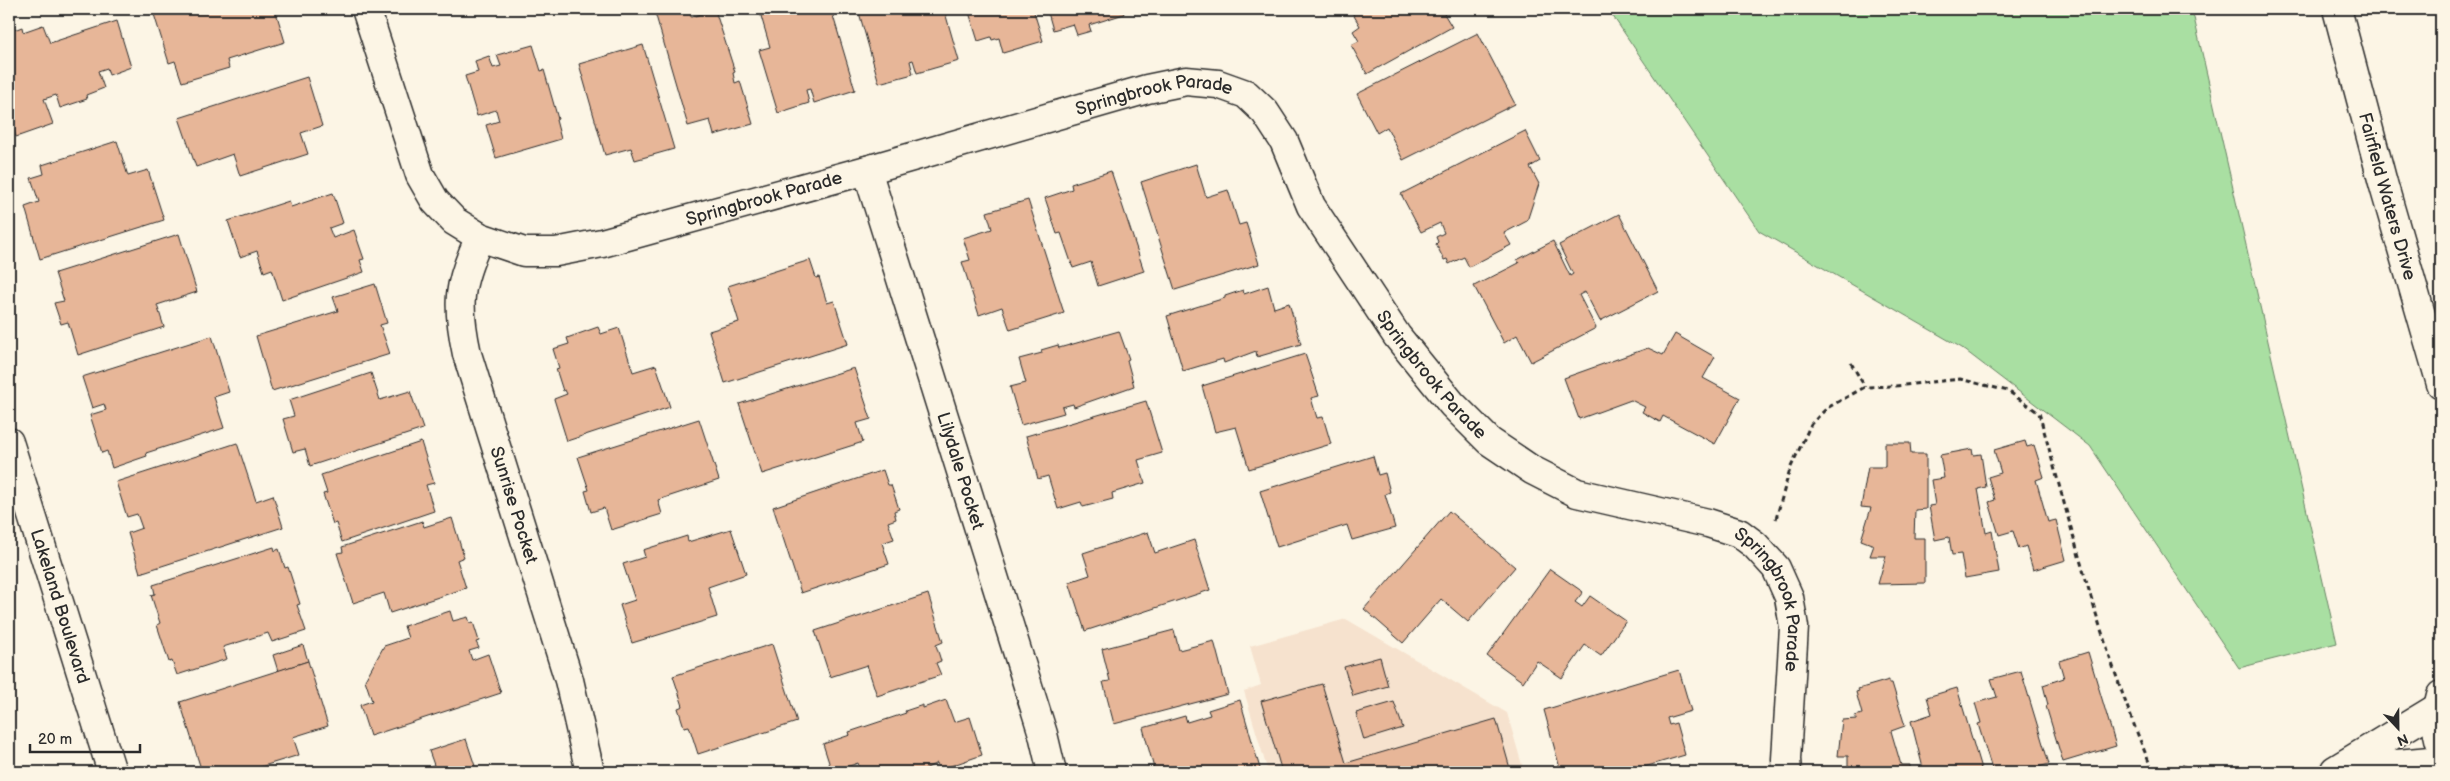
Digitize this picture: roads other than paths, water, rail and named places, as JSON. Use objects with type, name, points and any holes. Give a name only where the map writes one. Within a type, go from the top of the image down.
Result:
[{"type":"street","name":"Springbrook Parade","points":[[366,9],[420,175],[435,201],[454,221],[480,237],[524,252],[556,252],[602,243],[867,170],[1147,89],[1186,81],[1218,84],[1246,94],[1265,112],[1284,141],[1311,206],[1397,336],[1452,404],[1489,441],[1532,470],[1577,493],[1708,523],[1739,533],[1755,545],[1776,568],[1789,597],[1794,627],[1786,759],[1787,772]]},
{"type":"street","name":"Fairfield Waters Drive","points":[[2337,9],[2383,183],[2441,384]]},
{"type":"street","name":"Lilydale Pocket","points":[[867,170],[1040,725],[1052,772]]},
{"type":"street","name":"Sunrise Pocket","points":[[480,237],[466,267],[460,294],[460,320],[467,354],[569,680],[590,772]]},
{"type":"street","name":"Lakeland Boulevard","points":[[9,442],[112,772]]},
{"type":"street","points":[[2439,702],[2436,726],[2441,745]]},
{"type":"street","points":[[2331,771],[2439,702]]},
{"type":"street","points":[[2331,771],[2441,760]]}]
